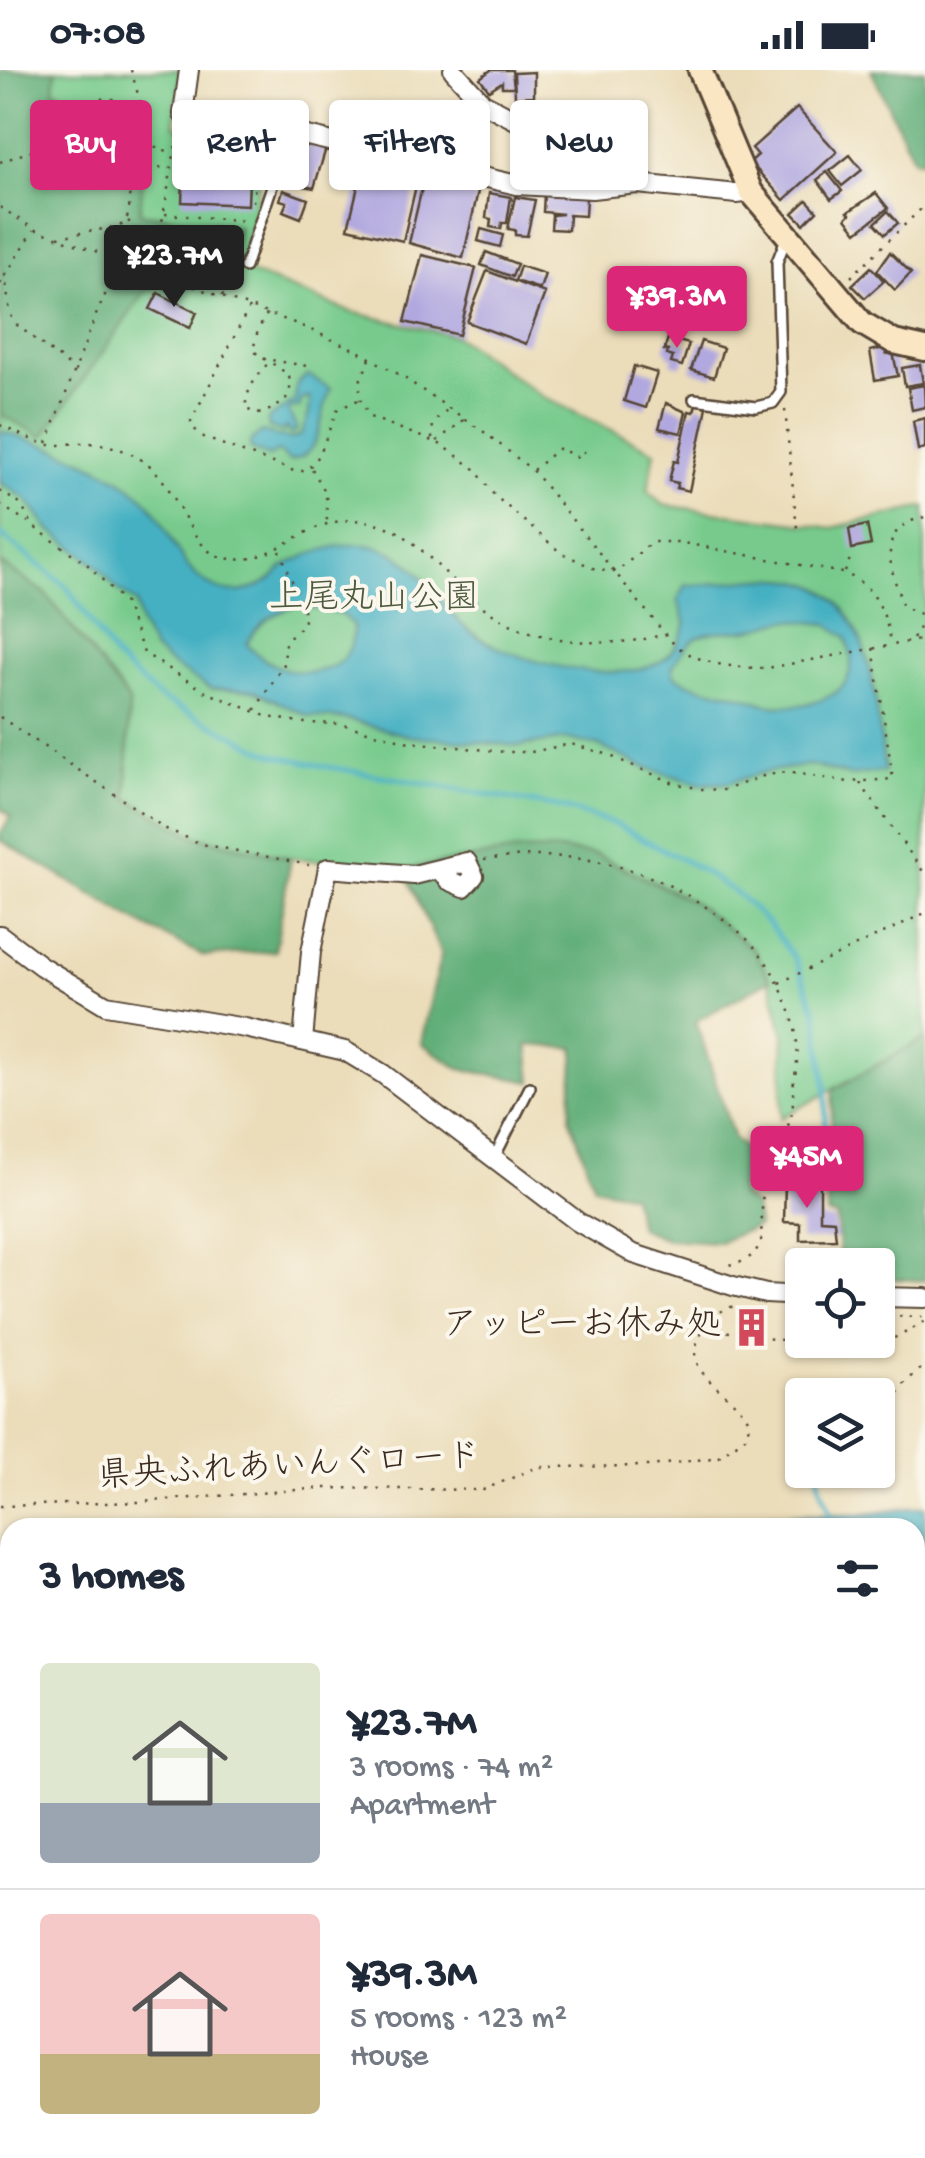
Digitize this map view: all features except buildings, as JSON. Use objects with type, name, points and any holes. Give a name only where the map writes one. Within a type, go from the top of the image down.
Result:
[{"type":"street","points":[[186,100],[189,70]]},
{"type":"street","points":[[453,70],[474,94],[510,118]]},
{"type":"street","points":[[700,70],[751,192],[862,323],[894,342],[925,349]]},
{"type":"street","points":[[309,136],[510,183]]},
{"type":"street","points":[[648,185],[751,192]]},
{"type":"street","points":[[303,1041],[312,952],[328,868],[414,875],[440,870],[448,880],[464,887],[474,876],[467,862]]},
{"type":"street","points":[[0,936],[106,1005],[345,1051],[578,1222],[634,1254],[733,1286],[785,1295]]},
{"type":"street","points":[[895,1297],[925,1298]]},
{"type":"lane","points":[[245,267],[271,190]]},
{"type":"lane","points":[[694,399],[756,406],[773,403],[778,396],[782,381],[778,262],[787,236]]},
{"type":"lane","points":[[494,1158],[530,1088]]},
{"type":"path","points":[[130,70],[140,100]]},
{"type":"path","points":[[0,162],[30,151]]},
{"type":"path","points":[[135,266],[160,233],[172,161]]},
{"type":"path","points":[[57,238],[110,229],[127,220],[128,182],[132,173],[150,166],[170,168]]},
{"type":"path","points":[[836,292],[925,204]]},
{"type":"path","points":[[0,207],[34,229],[268,313],[370,358],[450,408],[532,470],[674,644],[687,653],[725,665],[768,668],[925,638]]},
{"type":"path","points":[[164,214],[250,221]]},
{"type":"path","points":[[127,220],[152,243]]},
{"type":"path","points":[[0,284],[34,229]]},
{"type":"path","points":[[46,444],[120,262]]},
{"type":"path","points":[[5,274],[10,314],[17,325],[76,371]]},
{"type":"path","points":[[249,307],[191,421],[193,428],[218,444],[299,472],[311,468],[337,410],[360,399]]},
{"type":"path","points":[[268,313],[253,350],[272,360],[289,376],[290,394],[258,414],[245,404],[247,396],[260,372],[272,360]]},
{"type":"path","points":[[370,358],[360,380],[360,399],[370,418],[434,441],[475,470],[494,495],[560,552],[597,570],[616,572],[640,549],[662,541],[756,554],[844,573],[860,581],[876,598],[892,644]]},
{"type":"path","points":[[272,360],[313,367]]},
{"type":"path","points":[[778,396],[787,422],[797,528]]},
{"type":"path","points":[[434,441],[433,422],[450,408]]},
{"type":"path","points":[[434,441],[465,418]]},
{"type":"path","points":[[0,425],[46,444],[103,444],[142,460],[169,486],[192,532],[214,555],[246,561],[279,550],[304,532],[326,523],[364,520],[400,532],[490,612],[512,626],[604,644],[665,633]]},
{"type":"path","points":[[532,470],[560,448],[578,458],[589,446]]},
{"type":"path","points":[[311,468],[326,493],[326,523]]},
{"type":"path","points":[[0,490],[20,504],[33,525]]},
{"type":"path","points":[[0,504],[87,564],[124,602],[144,654],[194,686],[278,720],[341,724],[430,745],[518,752],[571,744],[674,783],[702,789],[724,790],[786,772],[859,782],[894,779],[871,647]]},
{"type":"path","points":[[912,641],[925,616],[902,607],[889,545],[906,522],[925,517]]},
{"type":"path","points":[[254,711],[286,661],[282,648],[304,623],[303,608],[279,550]]},
{"type":"path","points":[[844,573],[851,556]]},
{"type":"path","points":[[0,717],[166,829],[202,844],[328,868]]},
{"type":"path","points":[[859,782],[925,874]]},
{"type":"path","points":[[467,862],[546,854],[595,860],[642,872],[676,887],[746,934],[779,983],[790,1010],[798,1056],[792,1086],[792,1117],[786,1130],[764,1148],[761,1242],[756,1252],[742,1263],[709,1264]]},
{"type":"path","points":[[779,983],[925,913]]},
{"type":"path","points":[[742,1304],[722,1310],[708,1324],[715,1330],[728,1329],[748,1337],[785,1340]]},
{"type":"path","points":[[895,1316],[925,1317],[923,1322],[895,1336]]},
{"type":"path","name":"県央ふれあいんぐロード","points":[[0,1506],[139,1502],[324,1488],[483,1490],[538,1467],[652,1466],[718,1458],[745,1436],[750,1423],[744,1411],[693,1361],[695,1346],[708,1324]]},
{"type":"path","points":[[895,1396],[925,1365]]},
{"type":"green space","name":"上尾丸山公園","points":[[0,70],[181,70],[178,100],[172,100],[172,190],[258,190],[240,269],[351,312],[455,336],[545,398],[655,451],[648,491],[663,505],[832,528],[925,507],[925,1038],[781,1118],[784,1035],[770,980],[754,950],[675,892],[597,855],[415,870],[291,858],[194,836],[127,798],[129,701],[45,593],[0,563]]},
{"type":"green space","points":[[0,70],[56,70],[54,91],[86,100],[30,100],[30,190],[142,190],[140,213],[239,227],[222,284],[147,289],[43,437],[0,414]]},
{"type":"green space","points":[[871,70],[925,70],[925,160],[914,160]]},
{"type":"green space","points":[[0,563],[45,593],[129,701],[127,798],[194,836],[291,858],[275,951],[204,956],[143,925],[0,840],[11,816],[0,808]]},
{"type":"green space","points":[[560,850],[597,855],[695,903],[754,950],[770,980],[696,1021],[734,1139],[743,1147],[741,1196],[755,1206],[758,1226],[719,1242],[667,1239],[639,1228],[632,1195],[594,1187],[570,1117],[575,1048],[528,1045],[532,1082],[460,1069],[421,1043],[441,954],[404,869],[517,851]]},
{"type":"green space","points":[[925,1038],[925,1281],[895,1279],[895,1248],[839,1248],[837,1217],[827,1214],[833,1090]]},
{"type":"water","points":[[308,375],[331,389],[319,432],[309,451],[289,461],[278,452],[269,457],[251,449],[250,442],[262,432],[290,439],[301,435],[310,398],[302,399],[299,408],[291,408],[297,430],[290,434],[286,427],[284,431],[269,428],[268,419],[295,401],[297,383]]},
{"type":"water","points":[[0,431],[95,466],[143,497],[192,572],[224,591],[257,587],[285,566],[327,549],[361,545],[388,551],[414,569],[456,618],[484,641],[534,660],[591,671],[642,669],[666,658],[686,624],[678,600],[686,585],[760,579],[803,582],[827,593],[845,610],[858,633],[874,689],[885,771],[851,776],[810,765],[728,783],[700,784],[644,767],[599,746],[568,739],[520,746],[409,736],[346,719],[308,716],[253,690],[211,689],[153,649],[140,623],[136,603],[94,563],[49,529],[26,499],[0,482]],"holes":[[[299,605],[341,614],[353,625],[351,645],[342,659],[329,668],[312,672],[276,666],[247,644],[268,619]],[[787,620],[828,624],[846,637],[851,657],[849,674],[833,694],[806,704],[778,706],[696,686],[674,675],[672,668],[687,645],[703,635]]]},
{"type":"water","points":[[925,1506],[925,1518],[745,1518],[769,1515],[867,1514]]},
{"type":"waterway","points":[[0,534],[67,587],[115,658],[160,698],[268,753],[563,808],[615,824],[698,868],[739,895],[768,923],[795,959],[816,1010],[826,1089],[824,1180]]},
{"type":"waterway","points":[[821,1488],[832,1518]]},
{"type":"place","name":"アッピーお休み処","points":[[751,1327]]}]
